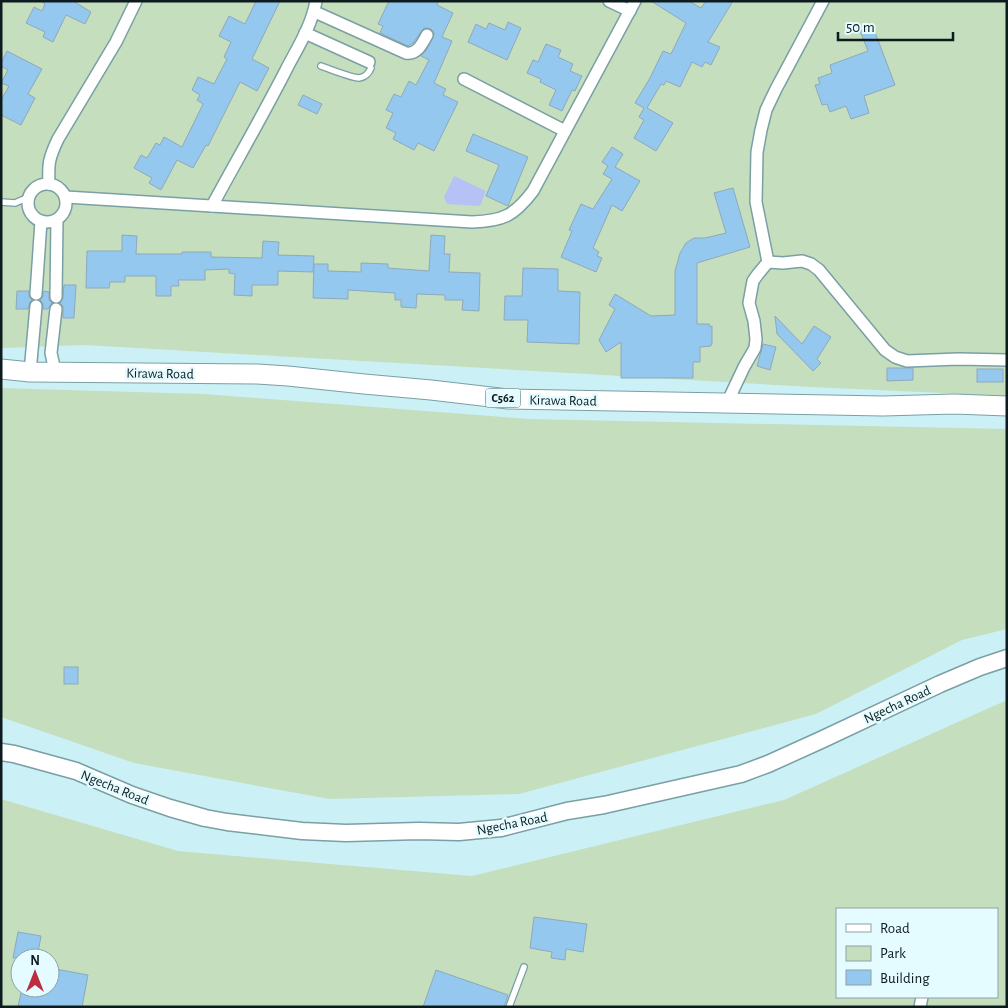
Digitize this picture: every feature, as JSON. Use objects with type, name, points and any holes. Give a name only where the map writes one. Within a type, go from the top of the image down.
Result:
[{"type":"main road","name":"Kirawa Road","points":[[1,369],[30,372],[257,374],[508,399],[883,406],[954,404],[1007,406]]},
{"type":"main road","name":"Ngecha Road","points":[[1,752],[76,771],[132,795],[170,808],[227,822],[302,831],[459,832],[501,828],[741,774],[821,740],[948,680],[1007,658]]},
{"type":"street","points":[[49,184],[48,167],[53,150],[116,42],[136,1]]},
{"type":"street","points":[[66,198],[472,222],[502,218],[518,209],[533,191],[633,6],[609,1]]},
{"type":"street","points":[[768,262],[756,202],[756,167],[761,130],[766,110],[823,1]]},
{"type":"street","points":[[212,206],[261,119],[305,33],[316,7],[406,53],[416,52],[427,35]]},
{"type":"street","points":[[305,33],[369,62]]},
{"type":"street","points":[[464,79],[565,131]]},
{"type":"street","points":[[49,184],[57,187],[64,193],[66,206],[63,214],[57,220],[41,221],[33,216],[28,207],[29,197],[34,189],[49,184]]},
{"type":"street","points":[[56,297],[57,220]]},
{"type":"street","points":[[30,372],[41,221]]},
{"type":"street","points":[[768,262],[802,261],[811,264],[819,270],[884,350],[895,357],[907,361],[1007,360]]},
{"type":"street","points":[[727,403],[755,348],[754,321],[749,303],[753,281],[768,262]]},
{"type":"street","points":[[54,372],[52,353],[56,310]]},
{"type":"lane","points":[[321,66],[358,78],[369,73],[371,68],[369,62]]},
{"type":"lane","points":[[1,202],[15,202],[29,197]]},
{"type":"lane","points":[[509,1007],[524,968]]},
{"type":"green space","points":[[1,1],[1007,1],[1007,396],[811,387],[85,345],[1,348]]},
{"type":"green space","points":[[1,388],[204,394],[529,419],[1007,429],[1007,629],[962,640],[816,714],[519,794],[329,799],[134,763],[1,717]]},
{"type":"green space","points":[[1007,700],[1007,1007],[1,1007],[1,799],[178,851],[472,876],[784,800]]},
{"type":"water","points":[[454,176],[486,191],[480,206],[447,204],[444,197]]},
{"type":"building","points":[[41,1],[73,1],[91,12],[85,24],[66,15],[53,42],[43,37],[45,32],[26,23],[34,7],[42,11],[45,4]]},
{"type":"building","points":[[256,1],[280,1],[252,59],[269,68],[257,91],[240,82],[208,146],[206,145],[193,168],[177,160],[161,190],[149,183],[152,178],[134,168],[141,155],[147,158],[156,143],[160,145],[164,137],[182,147],[203,104],[197,100],[200,95],[192,90],[198,77],[214,84],[227,59],[224,57],[231,42],[219,36],[229,16],[245,24]]},
{"type":"building","points":[[389,1],[438,1],[437,5],[453,13],[442,37],[452,41],[434,83],[446,89],[443,95],[458,102],[434,151],[418,143],[414,150],[393,139],[396,133],[386,128],[393,113],[386,110],[394,94],[401,97],[409,81],[416,85],[429,60],[421,56],[434,35],[431,29],[424,28],[413,43],[408,46],[380,33],[383,26],[378,24]]},
{"type":"building","points":[[651,1],[689,1],[701,8],[706,1],[733,1],[708,42],[720,47],[711,65],[705,62],[702,67],[692,62],[680,87],[666,81],[664,85],[661,84],[647,108],[673,123],[656,151],[634,138],[644,120],[639,117],[644,108],[635,103],[663,51],[671,54],[686,23]]},
{"type":"building","points":[[508,22],[521,28],[507,60],[468,42],[476,24],[486,29],[489,23],[505,30]]},
{"type":"building","points":[[873,27],[895,85],[864,96],[869,113],[851,119],[846,106],[830,112],[827,104],[822,105],[815,85],[820,84],[818,78],[832,73],[830,65],[868,51],[860,31]]},
{"type":"building","points":[[546,44],[561,50],[558,57],[573,64],[570,71],[582,76],[575,91],[572,90],[562,111],[549,105],[556,90],[540,82],[541,79],[527,73],[533,60],[538,62]]},
{"type":"building","points":[[7,51],[42,69],[28,94],[35,98],[21,125],[1,115],[1,100],[9,86],[1,83],[8,70],[1,66]]},
{"type":"building","points":[[303,95],[322,104],[317,114],[298,105]]},
{"type":"building","points":[[473,134],[528,157],[508,206],[486,196],[499,165],[466,151]]},
{"type":"building","points":[[612,147],[623,154],[615,167],[640,181],[622,211],[612,205],[593,248],[599,252],[597,256],[602,258],[596,272],[561,257],[572,231],[569,230],[581,204],[593,209],[612,179],[603,174],[608,166],[602,162]]},
{"type":"building","points":[[733,188],[750,247],[697,263],[697,324],[709,324],[710,327],[712,326],[712,344],[711,346],[700,347],[700,362],[693,362],[693,378],[621,378],[621,342],[606,352],[599,340],[615,309],[609,305],[615,294],[651,316],[675,315],[675,271],[680,253],[686,243],[694,238],[705,238],[726,233],[714,193]]},
{"type":"building","points":[[122,235],[137,236],[136,254],[211,252],[211,257],[262,258],[263,241],[279,242],[278,255],[314,256],[313,272],[278,271],[278,285],[252,285],[252,296],[234,295],[235,274],[229,273],[229,269],[205,270],[205,280],[178,280],[179,286],[171,286],[171,296],[156,296],[156,276],[125,276],[125,282],[110,282],[109,288],[86,288],[87,251],[122,251]]},
{"type":"building","points":[[431,235],[445,236],[444,254],[450,254],[449,272],[480,273],[479,311],[462,310],[463,300],[445,300],[445,295],[417,294],[416,308],[401,307],[401,300],[395,300],[395,293],[348,290],[348,299],[313,298],[314,264],[328,264],[328,271],[361,272],[361,263],[388,264],[388,268],[429,271]]},
{"type":"building","points":[[523,268],[558,269],[558,291],[580,292],[579,344],[527,342],[528,320],[504,320],[505,296],[522,296]]},
{"type":"building","points":[[64,285],[76,285],[74,318],[63,318],[63,306],[60,303],[63,298]]},
{"type":"building","points":[[17,291],[29,291],[29,297],[32,300],[28,309],[16,309]]},
{"type":"building","points":[[44,291],[49,292],[49,300],[52,303],[48,309],[43,309],[43,303],[40,300]]},
{"type":"building","points":[[775,316],[802,344],[814,326],[831,337],[817,359],[821,363],[813,371],[777,334]]},
{"type":"building","points":[[763,344],[776,347],[770,370],[757,366]]},
{"type":"building","points":[[887,368],[913,368],[913,380],[887,381]]},
{"type":"building","points":[[977,369],[1003,369],[1003,382],[977,382]]},
{"type":"building","points":[[64,667],[78,667],[78,684],[64,684]]},
{"type":"building","points":[[534,917],[587,924],[583,952],[566,949],[565,960],[551,958],[552,952],[530,948]]},
{"type":"building","points":[[18,932],[41,936],[39,948],[15,948]]},
{"type":"building","points":[[60,970],[88,975],[82,1007],[18,1007],[20,998],[60,998]]},
{"type":"building","points":[[436,970],[508,995],[504,1007],[423,1007]]}]
